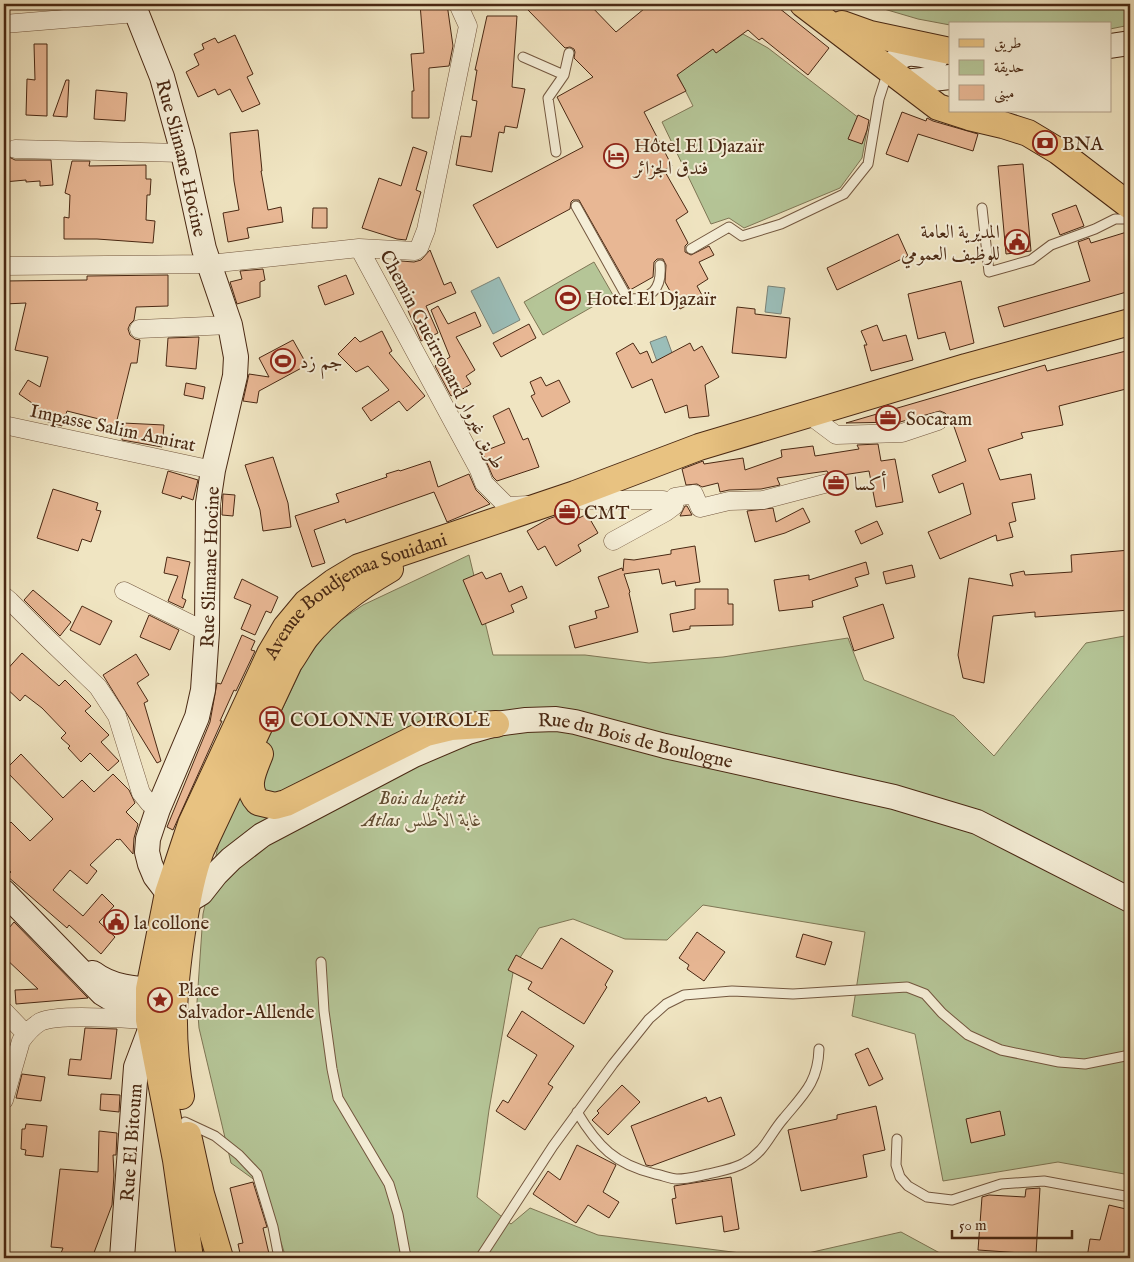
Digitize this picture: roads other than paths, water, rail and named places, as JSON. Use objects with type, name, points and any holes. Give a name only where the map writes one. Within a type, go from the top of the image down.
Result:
[{"type":"main road","points":[[804,5],[834,21],[864,32],[911,44],[949,51]]},
{"type":"main road","points":[[804,5],[897,76],[949,111]]},
{"type":"main road","points":[[953,112],[1003,125],[1036,137],[1058,151],[1130,206]]},
{"type":"main road","points":[[435,541],[574,494],[699,447],[966,367],[1130,322]]},
{"type":"main road","name":"Avenue Boudjemaa Souidani","points":[[178,896],[195,867],[201,850],[286,671],[306,637],[326,616],[366,584],[435,541]]},
{"type":"main road","name":"Avenue Boudjemaa Souidani","points":[[158,1008],[191,824],[270,654],[286,627],[306,603],[334,582],[359,567],[435,541]]},
{"type":"main road","points":[[286,671],[282,699],[252,774],[250,784],[254,797],[263,804],[280,805],[426,733],[451,726],[496,724]]},
{"type":"main road","points":[[158,1008],[175,1063],[185,1122],[201,1194],[220,1258]]},
{"type":"main road","points":[[158,1008],[190,1258]]},
{"type":"street","points":[[4,266],[209,264],[360,248],[415,251],[426,230],[468,26],[458,4]]},
{"type":"street","points":[[4,24],[135,8]]},
{"type":"street","name":"Rue Slimane Hocine","points":[[135,8],[162,77],[183,153],[204,249],[230,326],[236,357],[235,376],[213,470],[208,503],[207,632],[203,690],[197,717],[158,809],[148,839],[147,852],[155,876],[178,896]]},
{"type":"street","points":[[1112,46],[1130,43]]},
{"type":"street","points":[[949,61],[907,54],[896,58],[897,76],[949,77]]},
{"type":"street","points":[[14,149],[183,153]]},
{"type":"street","name":"Chemin Gueirrouard طريق غيروار","points":[[360,248],[479,470],[484,483],[507,506],[544,503]]},
{"type":"street","points":[[139,329],[230,326]]},
{"type":"street","points":[[808,414],[836,436],[902,433],[938,421]]},
{"type":"street","name":"Impasse Salim Amirat","points":[[4,425],[213,470]]},
{"type":"street","points":[[613,541],[666,512],[674,506],[675,497],[694,494],[700,508],[729,501],[763,500],[828,483]]},
{"type":"street","points":[[574,494],[582,500],[663,500],[674,506]]},
{"type":"street","points":[[124,591],[207,632]]},
{"type":"street","points":[[4,596],[98,687],[117,716],[141,793],[149,803],[158,809]]},
{"type":"street","name":"Rue du Bois de Boulogne","points":[[178,896],[201,893],[216,874],[246,847],[282,824],[422,751],[468,732],[496,724],[556,720],[574,722],[675,748],[894,797],[977,822],[1130,900]]},
{"type":"street","points":[[4,892],[49,938],[100,978],[124,987],[158,1008]]},
{"type":"street","points":[[4,1100],[18,1050],[26,1034],[40,1022],[58,1017],[158,1008]]},
{"type":"street","name":"Rue El Bitoum","points":[[122,1258],[136,1067],[158,1008]]},
{"type":"street","points":[[4,1011],[26,1034]]},
{"type":"lane","points":[[556,152],[548,98],[564,75],[569,53]]},
{"type":"lane","points":[[523,57],[564,75]]},
{"type":"lane","points":[[691,248],[729,227],[742,236],[781,224],[844,194],[868,164],[879,98],[897,76]]},
{"type":"lane","points":[[576,206],[628,299],[642,299],[654,293],[661,279],[660,265]]},
{"type":"lane","points":[[982,208],[989,272],[1031,260],[1051,245],[1095,229],[1115,219],[1130,219]]},
{"type":"lane","points":[[322,962],[324,1011],[338,1098],[389,1184],[398,1214],[407,1258]]},
{"type":"lane","points":[[480,1258],[553,1146],[612,1064],[649,1019],[666,1004],[684,995],[732,991],[792,994],[907,987],[925,994],[942,1013],[968,1036],[1001,1050],[1059,1062],[1085,1064],[1130,1055]]},
{"type":"lane","points":[[577,1112],[588,1130],[603,1148],[617,1160],[645,1171],[676,1179],[726,1170],[744,1164],[764,1149],[782,1120],[812,1083],[819,1063],[819,1049]]},
{"type":"lane","points":[[185,1122],[215,1136],[239,1155],[257,1174],[273,1227],[279,1258]]},
{"type":"lane","points":[[897,1139],[896,1164],[900,1177],[908,1186],[927,1197],[952,1200],[1001,1184],[1044,1181],[1130,1197]]},
{"type":"water","points":[[499,277],[520,320],[493,334],[471,291]]},
{"type":"water","points":[[768,286],[785,288],[781,314],[765,312]]},
{"type":"water","points":[[666,336],[675,361],[659,367],[650,342]]},
{"type":"place","name":"BNA","points":[[1045,143]]},
{"type":"place","name":"Hôtel El Djazaïr فندق الجزائر","points":[[616,156]]},
{"type":"place","name":"المديرية العامة للوظيف العمومي","points":[[1017,242]]},
{"type":"place","name":"Hotel El Djazaïr","points":[[568,298]]},
{"type":"place","name":"جم زد","points":[[283,361]]},
{"type":"place","name":"Socaram","points":[[888,418]]},
{"type":"place","name":"أكسا","points":[[836,483]]},
{"type":"place","name":"CMT","points":[[567,512]]},
{"type":"place","name":"COLONNE VOIROLE","points":[[272,719]]},
{"type":"place","name":"la collone","points":[[116,922]]},
{"type":"place","name":"Place Salvador-Allende","points":[[160,1000]]},
{"type":"park label","name":"Bois du petit Atlas غابة الأطلس","points":[[422,808]]}]
